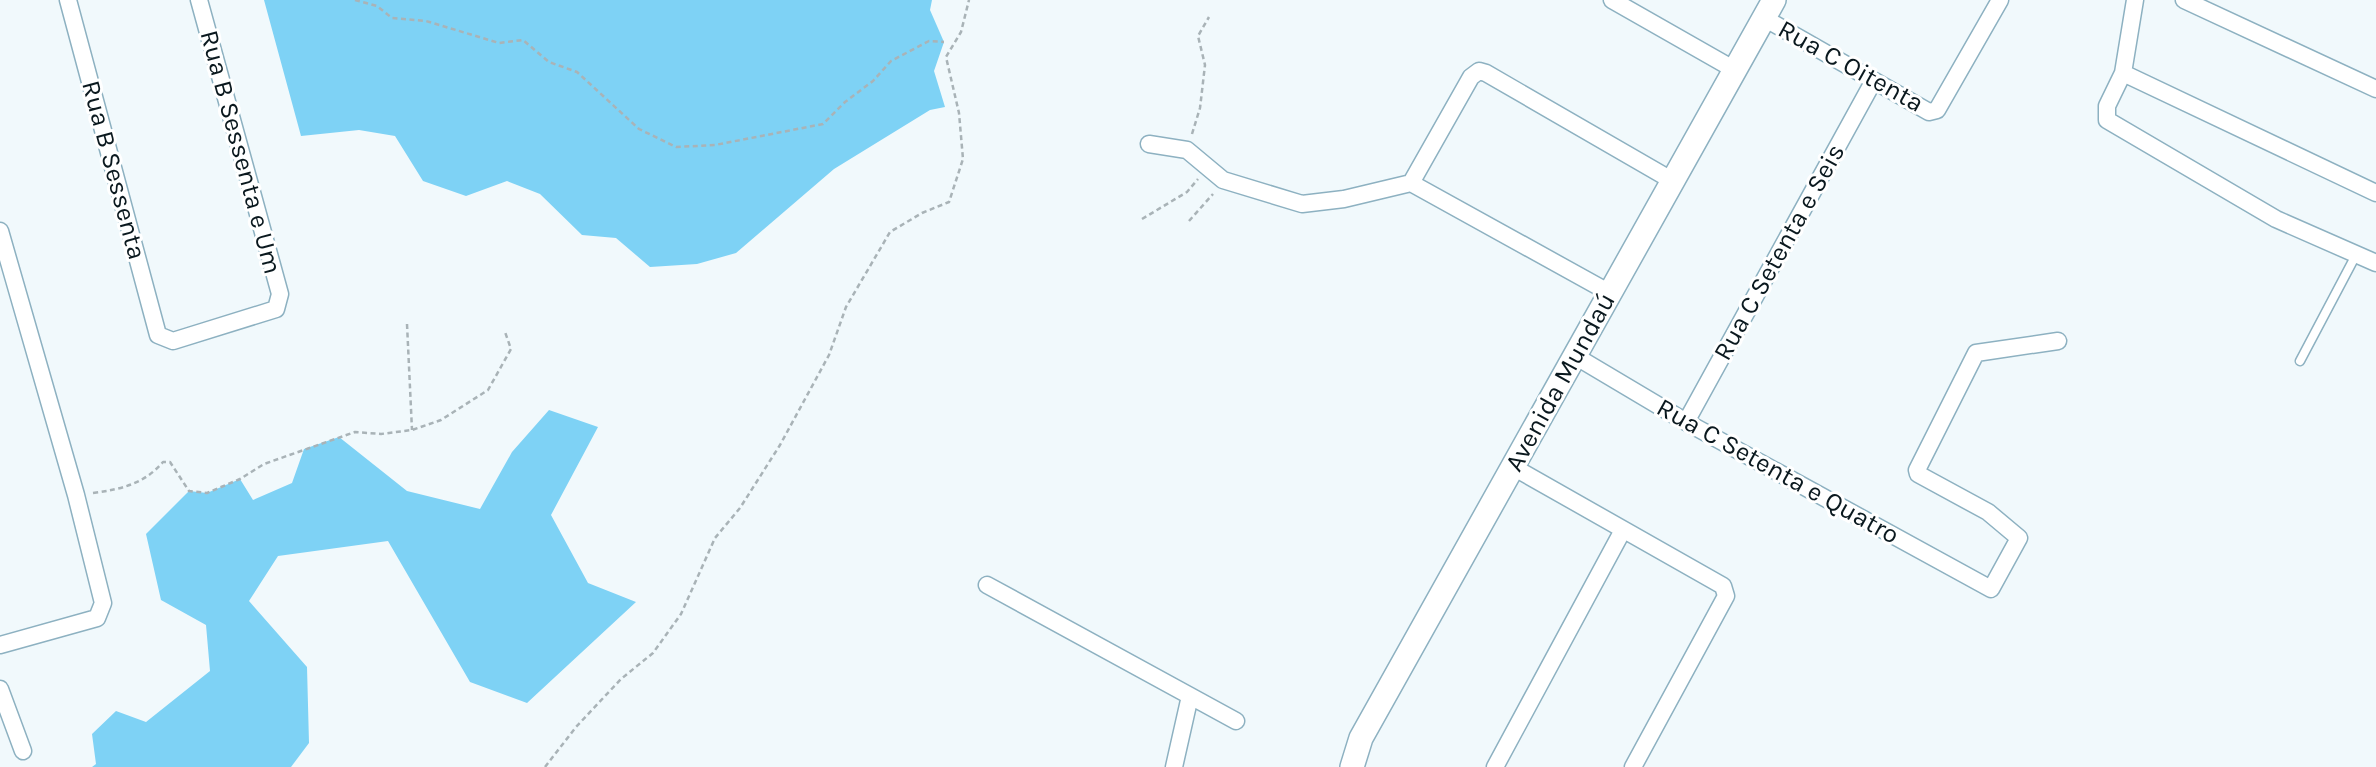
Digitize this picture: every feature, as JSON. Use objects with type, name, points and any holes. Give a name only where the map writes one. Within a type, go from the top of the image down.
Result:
[{"type":"street","name":"Rua B Sessenta","points":[[68,0],[158,335],[173,341],[276,309],[278,305]]},
{"type":"street","name":"Rua B Sessenta e Um","points":[[199,0],[280,294],[278,305]]},
{"type":"street","points":[[1612,0],[1735,69]]},
{"type":"street","name":"Rua C Oitenta","points":[[1769,9],[1873,82],[1929,112],[1937,110],[2000,0]]},
{"type":"street","points":[[2135,0],[2123,73],[2107,106],[2107,120],[2276,219],[2376,263]]},
{"type":"street","points":[[2184,0],[2376,89]]},
{"type":"street","name":"Avenida Mundaú","points":[[1352,767],[1361,738],[1769,9]]},
{"type":"street","points":[[1411,183],[1471,77],[1479,71],[1673,181]]},
{"type":"street","points":[[2123,73],[2376,192]]},
{"type":"street","name":"Rua C Setenta e Seis","points":[[1686,422],[1873,82]]},
{"type":"street","points":[[1149,144],[1186,150],[1223,180],[1302,204],[1345,199],[1411,183],[1610,293]]},
{"type":"street","points":[[0,231],[76,495],[103,603],[97,618],[0,645]]},
{"type":"street","name":"Rua C Setenta e Quatro","points":[[1575,356],[1686,422],[1992,589],[2019,538],[1988,512],[1918,474],[1917,470],[1976,353],[2057,341]]},
{"type":"street","points":[[1513,467],[1723,586],[1727,591],[1633,767]]},
{"type":"street","points":[[1495,767],[1623,530]]},
{"type":"street","points":[[987,586],[1236,721]]},
{"type":"street","points":[[0,689],[23,751]]},
{"type":"street","points":[[1174,767],[1190,696]]},
{"type":"lane","points":[[2300,361],[2356,255]]},
{"type":"path","points":[[355,0],[377,6],[392,18],[426,21],[499,43],[523,40],[549,62],[577,72],[639,129],[676,147],[715,145],[823,124],[873,81],[891,61],[929,41],[944,42]]},
{"type":"path","points":[[545,767],[576,727],[621,679],[653,653],[681,614],[715,538],[740,508],[779,445],[829,355],[846,307],[890,232],[922,213],[949,202],[963,159],[959,113],[946,57],[961,32],[969,0]]},
{"type":"path","points":[[1186,150],[1200,108],[1205,65],[1198,36],[1209,17]]},
{"type":"path","points":[[1142,219],[1187,192],[1208,169]]},
{"type":"path","points":[[1189,221],[1223,180]]},
{"type":"path","points":[[407,324],[412,430]]},
{"type":"path","points":[[76,495],[119,490],[152,475],[163,462],[170,462],[189,491],[207,493],[240,479],[264,464],[355,432],[381,434],[412,430],[441,420],[488,390],[511,349],[505,332]]},
{"type":"shaded area","points":[[264,0],[932,0],[930,10],[944,42],[934,71],[945,107],[930,110],[834,169],[736,253],[697,264],[650,267],[616,238],[582,235],[540,194],[507,181],[466,196],[423,181],[395,136],[359,130],[301,136]]},
{"type":"shaded area","points":[[549,410],[598,427],[551,515],[588,583],[636,602],[527,703],[470,682],[388,541],[278,556],[249,601],[307,667],[309,743],[291,767],[92,767],[96,764],[92,734],[116,711],[146,722],[210,671],[206,625],[161,600],[146,534],[189,491],[207,493],[240,479],[253,500],[292,483],[304,449],[339,437],[407,491],[480,509],[512,452]]}]
